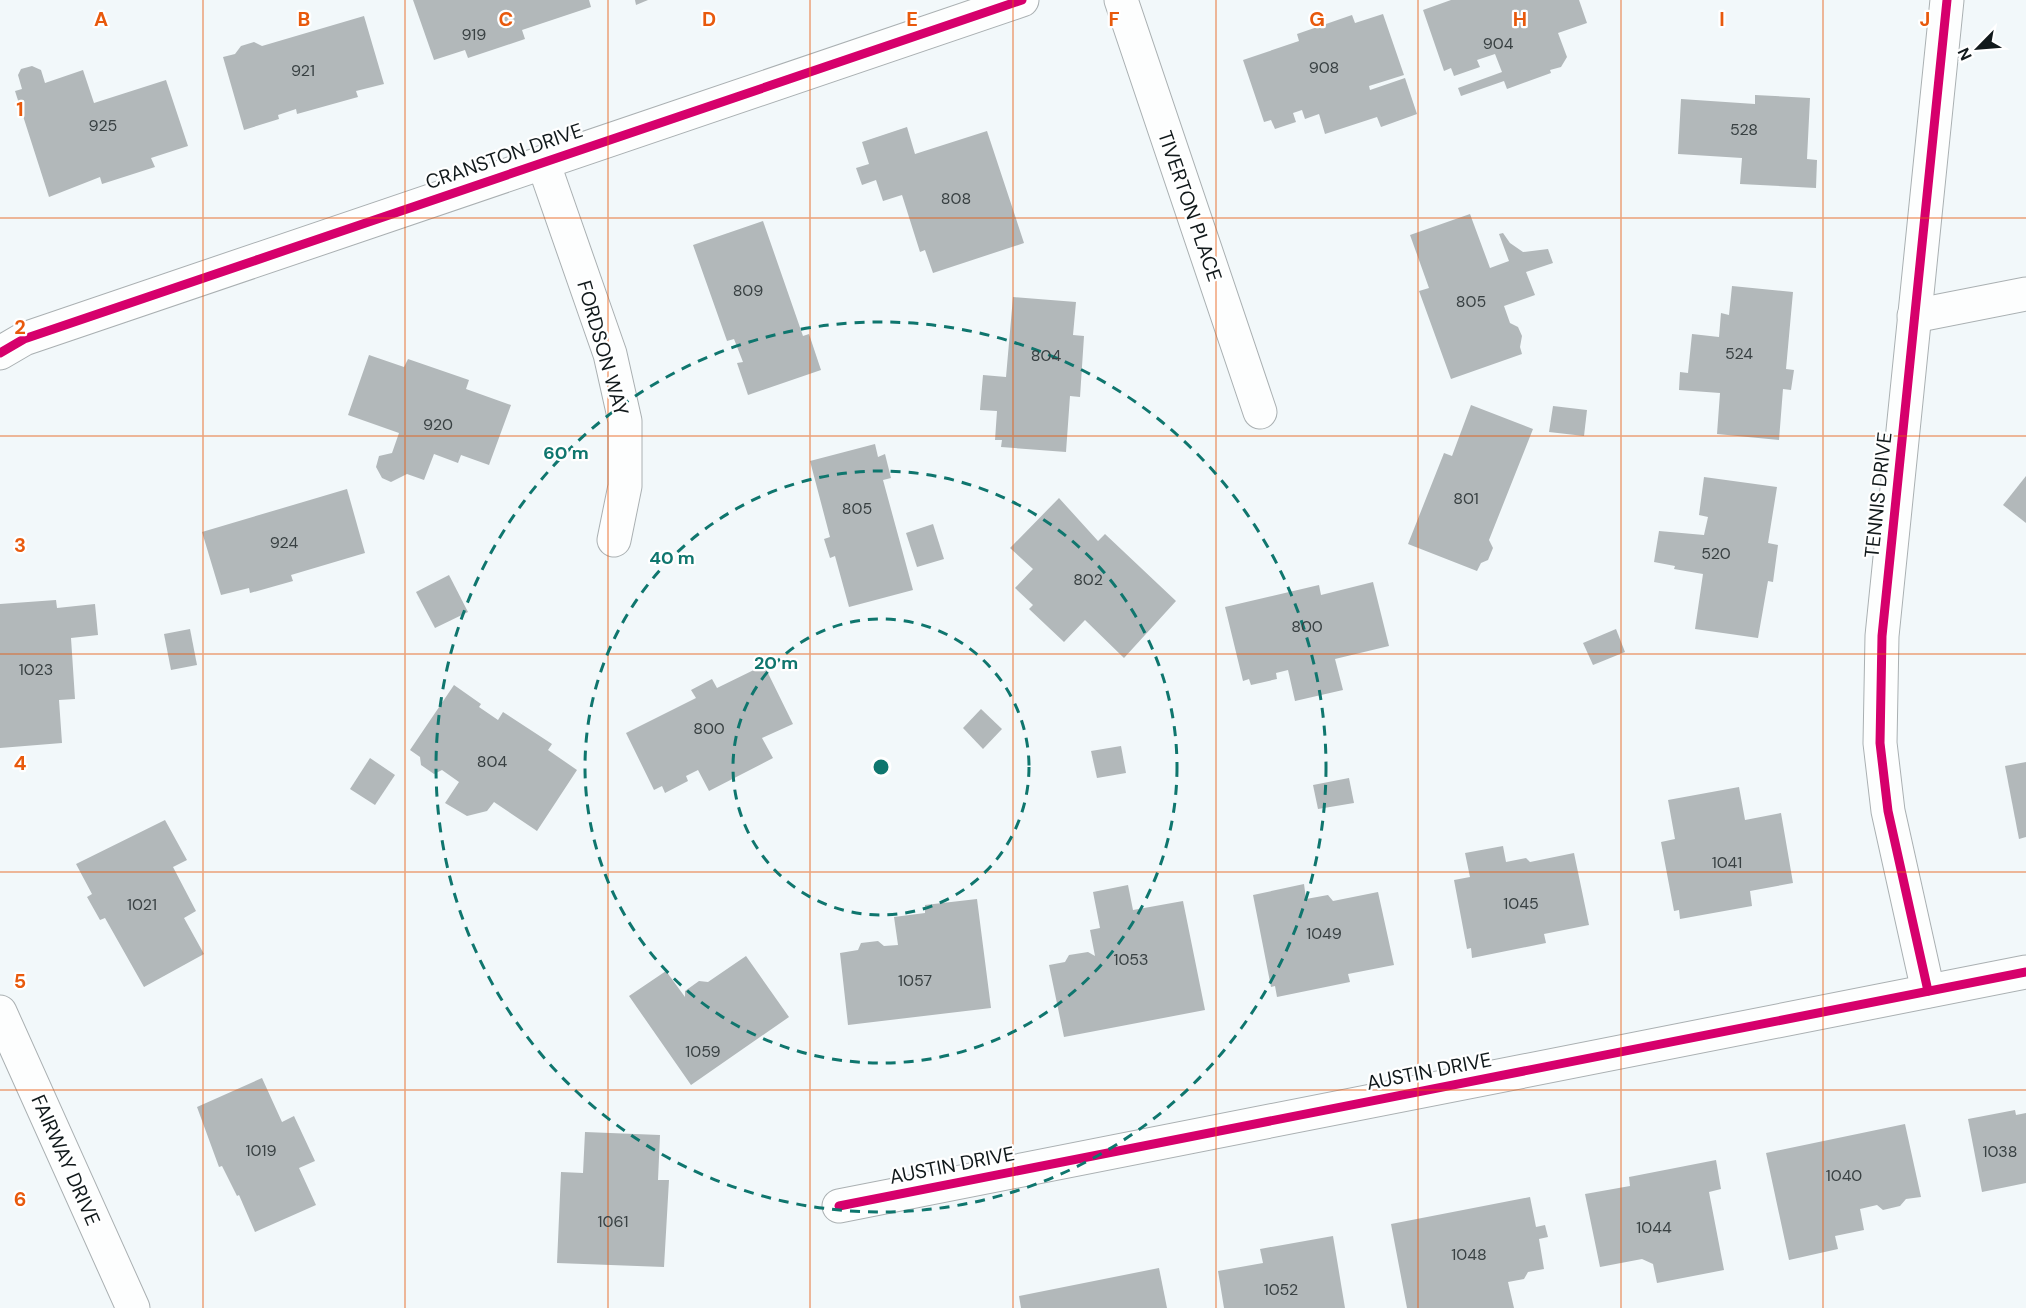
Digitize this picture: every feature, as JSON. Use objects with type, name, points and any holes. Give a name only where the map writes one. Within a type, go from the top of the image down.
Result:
[{"type":"street","name":"CRANSTON DRIVE","points":[[0,353],[24,339],[1022,0]]},
{"type":"street","name":"TIVERTON PLACE","points":[[1121,0],[1260,412]]},
{"type":"street","name":"TENNIS DRIVE","points":[[1928,991],[1888,811],[1880,743],[1882,636],[1947,0]]},
{"type":"street","name":"FORDSON WAY","points":[[543,162],[610,354],[626,421],[626,486],[614,540]]},
{"type":"street","points":[[1914,316],[2026,294]]},
{"type":"street","name":"AUSTIN DRIVE","points":[[839,1206],[2026,972]]},
{"type":"street","name":"FAIRWAY DRIVE","points":[[0,1012],[133,1308]]},
{"type":"building","points":[[413,0],[589,0],[591,7],[522,30],[525,39],[468,58],[465,50],[434,60]]},
{"type":"building","points":[[635,0],[648,0],[636,5]]},
{"type":"building","points":[[1451,0],[1579,0],[1587,23],[1558,33],[1567,57],[1561,67],[1550,70],[1551,73],[1507,89],[1504,81],[1461,96],[1458,88],[1502,72],[1495,54],[1477,60],[1480,67],[1454,76],[1451,68],[1444,71],[1423,10]]},
{"type":"building","points":[[1383,14],[1404,75],[1369,86],[1370,90],[1405,78],[1417,114],[1381,127],[1377,117],[1325,134],[1319,114],[1305,119],[1302,110],[1293,113],[1296,122],[1275,129],[1271,120],[1264,122],[1243,60],[1299,41],[1297,34],[1352,15],[1355,23]]},
{"type":"building","points":[[364,16],[384,84],[356,91],[358,97],[297,114],[296,109],[278,115],[279,119],[244,130],[223,57],[235,54],[241,46],[254,42],[262,46]]},
{"type":"building","points":[[32,66],[41,70],[45,83],[83,70],[94,103],[166,80],[188,146],[151,158],[155,167],[102,184],[100,177],[49,197],[15,91],[22,89],[18,75],[21,69]]},
{"type":"building","points":[[1755,95],[1810,98],[1807,159],[1817,160],[1816,188],[1740,184],[1742,158],[1678,154],[1681,99],[1755,104]]},
{"type":"building","points":[[907,127],[915,154],[987,131],[1024,243],[933,273],[925,250],[920,252],[902,195],[883,201],[876,180],[862,185],[856,168],[869,164],[862,142]]},
{"type":"building","points":[[1470,214],[1490,268],[1509,261],[1499,234],[1503,233],[1510,243],[1523,252],[1548,249],[1553,263],[1526,272],[1535,295],[1504,306],[1510,323],[1518,327],[1522,336],[1520,347],[1522,354],[1451,379],[1419,291],[1429,288],[1410,235]]},
{"type":"building","points":[[763,221],[803,336],[809,334],[821,370],[748,395],[737,363],[743,362],[734,339],[727,341],[693,245]]},
{"type":"building","points":[[1732,286],[1793,292],[1786,369],[1794,370],[1791,390],[1783,389],[1779,440],[1717,434],[1720,393],[1679,390],[1680,372],[1688,373],[1692,334],[1719,337],[1721,313],[1729,315]]},
{"type":"building","points":[[1013,297],[1076,302],[1073,335],[1084,336],[1080,397],[1070,396],[1066,452],[1001,447],[1002,440],[995,440],[997,411],[980,410],[983,375],[1006,377]]},
{"type":"building","points":[[369,355],[404,367],[408,359],[469,380],[466,389],[511,405],[489,465],[461,455],[458,463],[434,454],[424,480],[407,474],[391,482],[382,478],[376,467],[379,456],[392,453],[399,433],[348,415]]},
{"type":"building","points":[[1471,405],[1533,429],[1489,540],[1493,548],[1488,560],[1481,563],[1477,571],[1408,544],[1444,453],[1452,456]]},
{"type":"building","points":[[1553,406],[1587,410],[1584,436],[1549,432]]},
{"type":"building","points":[[875,444],[878,457],[885,454],[891,478],[883,480],[913,590],[849,607],[835,556],[830,558],[824,539],[830,537],[810,461]]},
{"type":"building","points":[[2026,476],[2026,523],[2003,505]]},
{"type":"building","points":[[1704,477],[1777,487],[1768,543],[1778,545],[1773,582],[1768,581],[1758,638],[1695,629],[1703,574],[1674,569],[1675,566],[1654,562],[1659,531],[1704,535],[1708,517],[1699,515]]},
{"type":"building","points":[[347,489],[365,553],[291,575],[293,581],[250,593],[249,588],[221,595],[202,532]]},
{"type":"building","points":[[1059,498],[1098,541],[1105,534],[1176,601],[1124,658],[1085,620],[1064,642],[1029,609],[1033,605],[1015,588],[1033,569],[1010,548]]},
{"type":"building","points":[[933,524],[944,559],[917,567],[906,533]]},
{"type":"building","points":[[449,575],[468,612],[435,628],[416,592]]},
{"type":"building","points":[[1373,582],[1389,646],[1335,659],[1343,690],[1295,701],[1288,670],[1276,673],[1277,679],[1251,685],[1249,679],[1243,681],[1225,607],[1319,585],[1321,595]]},
{"type":"building","points":[[56,600],[57,608],[95,604],[98,635],[71,638],[75,699],[59,700],[62,743],[0,748],[0,604]]},
{"type":"building","points":[[190,629],[197,665],[171,670],[164,634]]},
{"type":"building","points":[[1616,629],[1625,652],[1593,665],[1583,643]]},
{"type":"building","points":[[764,665],[793,724],[762,738],[773,758],[709,791],[698,770],[686,776],[688,781],[665,793],[662,786],[654,790],[626,733],[696,698],[691,690],[712,679],[717,688]]},
{"type":"building","points":[[454,685],[481,704],[479,707],[498,720],[503,712],[552,744],[548,750],[577,770],[537,831],[494,802],[487,811],[467,816],[445,803],[459,782],[442,770],[434,774],[421,765],[420,757],[410,750]]},
{"type":"building","points":[[981,709],[1002,729],[983,749],[963,728]]},
{"type":"building","points":[[1121,746],[1126,773],[1097,778],[1091,751]]},
{"type":"building","points":[[370,758],[395,775],[375,805],[350,789]]},
{"type":"building","points":[[2026,762],[2026,837],[2019,839],[2005,766]]},
{"type":"building","points":[[1349,778],[1354,803],[1318,809],[1313,785]]},
{"type":"building","points":[[1739,787],[1745,820],[1781,813],[1793,883],[1750,891],[1752,906],[1680,919],[1679,910],[1674,911],[1661,842],[1675,839],[1668,800]]},
{"type":"building","points":[[165,820],[187,860],[173,867],[196,911],[184,918],[204,954],[144,987],[105,918],[100,920],[87,897],[92,894],[76,864]]},
{"type":"building","points":[[1503,846],[1506,862],[1526,858],[1530,862],[1574,853],[1589,925],[1544,934],[1546,943],[1472,958],[1471,948],[1467,949],[1454,880],[1470,877],[1465,853]]},
{"type":"building","points":[[1304,884],[1306,899],[1328,895],[1333,901],[1378,892],[1394,965],[1348,974],[1350,982],[1277,997],[1275,986],[1271,987],[1253,895]]},
{"type":"building","points":[[1128,885],[1133,910],[1183,901],[1205,1010],[1064,1037],[1049,965],[1065,962],[1069,955],[1088,952],[1095,956],[1090,930],[1100,928],[1093,892]]},
{"type":"building","points":[[977,899],[991,1008],[848,1025],[840,953],[858,950],[861,943],[878,941],[884,946],[898,945],[894,917],[925,913],[925,905]]},
{"type":"building","points":[[746,956],[789,1017],[691,1085],[629,996],[666,971],[685,997],[685,991],[699,981],[708,982]]},
{"type":"building","points":[[262,1078],[282,1122],[294,1116],[315,1161],[299,1168],[316,1205],[255,1232],[239,1195],[237,1196],[222,1166],[219,1167],[197,1107]]},
{"type":"building","points":[[2015,1110],[2016,1115],[2026,1113],[2026,1183],[1982,1192],[1968,1119]]},
{"type":"building","points":[[1905,1124],[1921,1197],[1906,1199],[1900,1206],[1883,1210],[1877,1205],[1860,1209],[1864,1230],[1835,1236],[1838,1249],[1789,1260],[1766,1153]]},
{"type":"building","points":[[585,1132],[660,1135],[658,1180],[669,1180],[664,1267],[557,1263],[561,1172],[583,1173]]},
{"type":"building","points":[[1716,1160],[1721,1189],[1709,1192],[1724,1270],[1657,1283],[1653,1264],[1642,1259],[1600,1267],[1585,1194],[1630,1186],[1629,1177]]},
{"type":"building","points":[[1530,1197],[1536,1227],[1545,1225],[1548,1237],[1539,1239],[1544,1269],[1528,1272],[1524,1279],[1508,1282],[1514,1308],[1407,1308],[1391,1224]]},
{"type":"building","points":[[1333,1236],[1345,1308],[1224,1308],[1218,1271],[1263,1263],[1260,1249]]},
{"type":"building","points":[[1159,1268],[1167,1308],[1021,1308],[1019,1296]]},
{"type":"cycle path","points":[[0,353],[24,339],[1022,0]]},
{"type":"cycle path","points":[[1928,991],[1888,811],[1880,743],[1882,636],[1947,0]]},
{"type":"cycle path","points":[[839,1206],[2026,972]]}]
